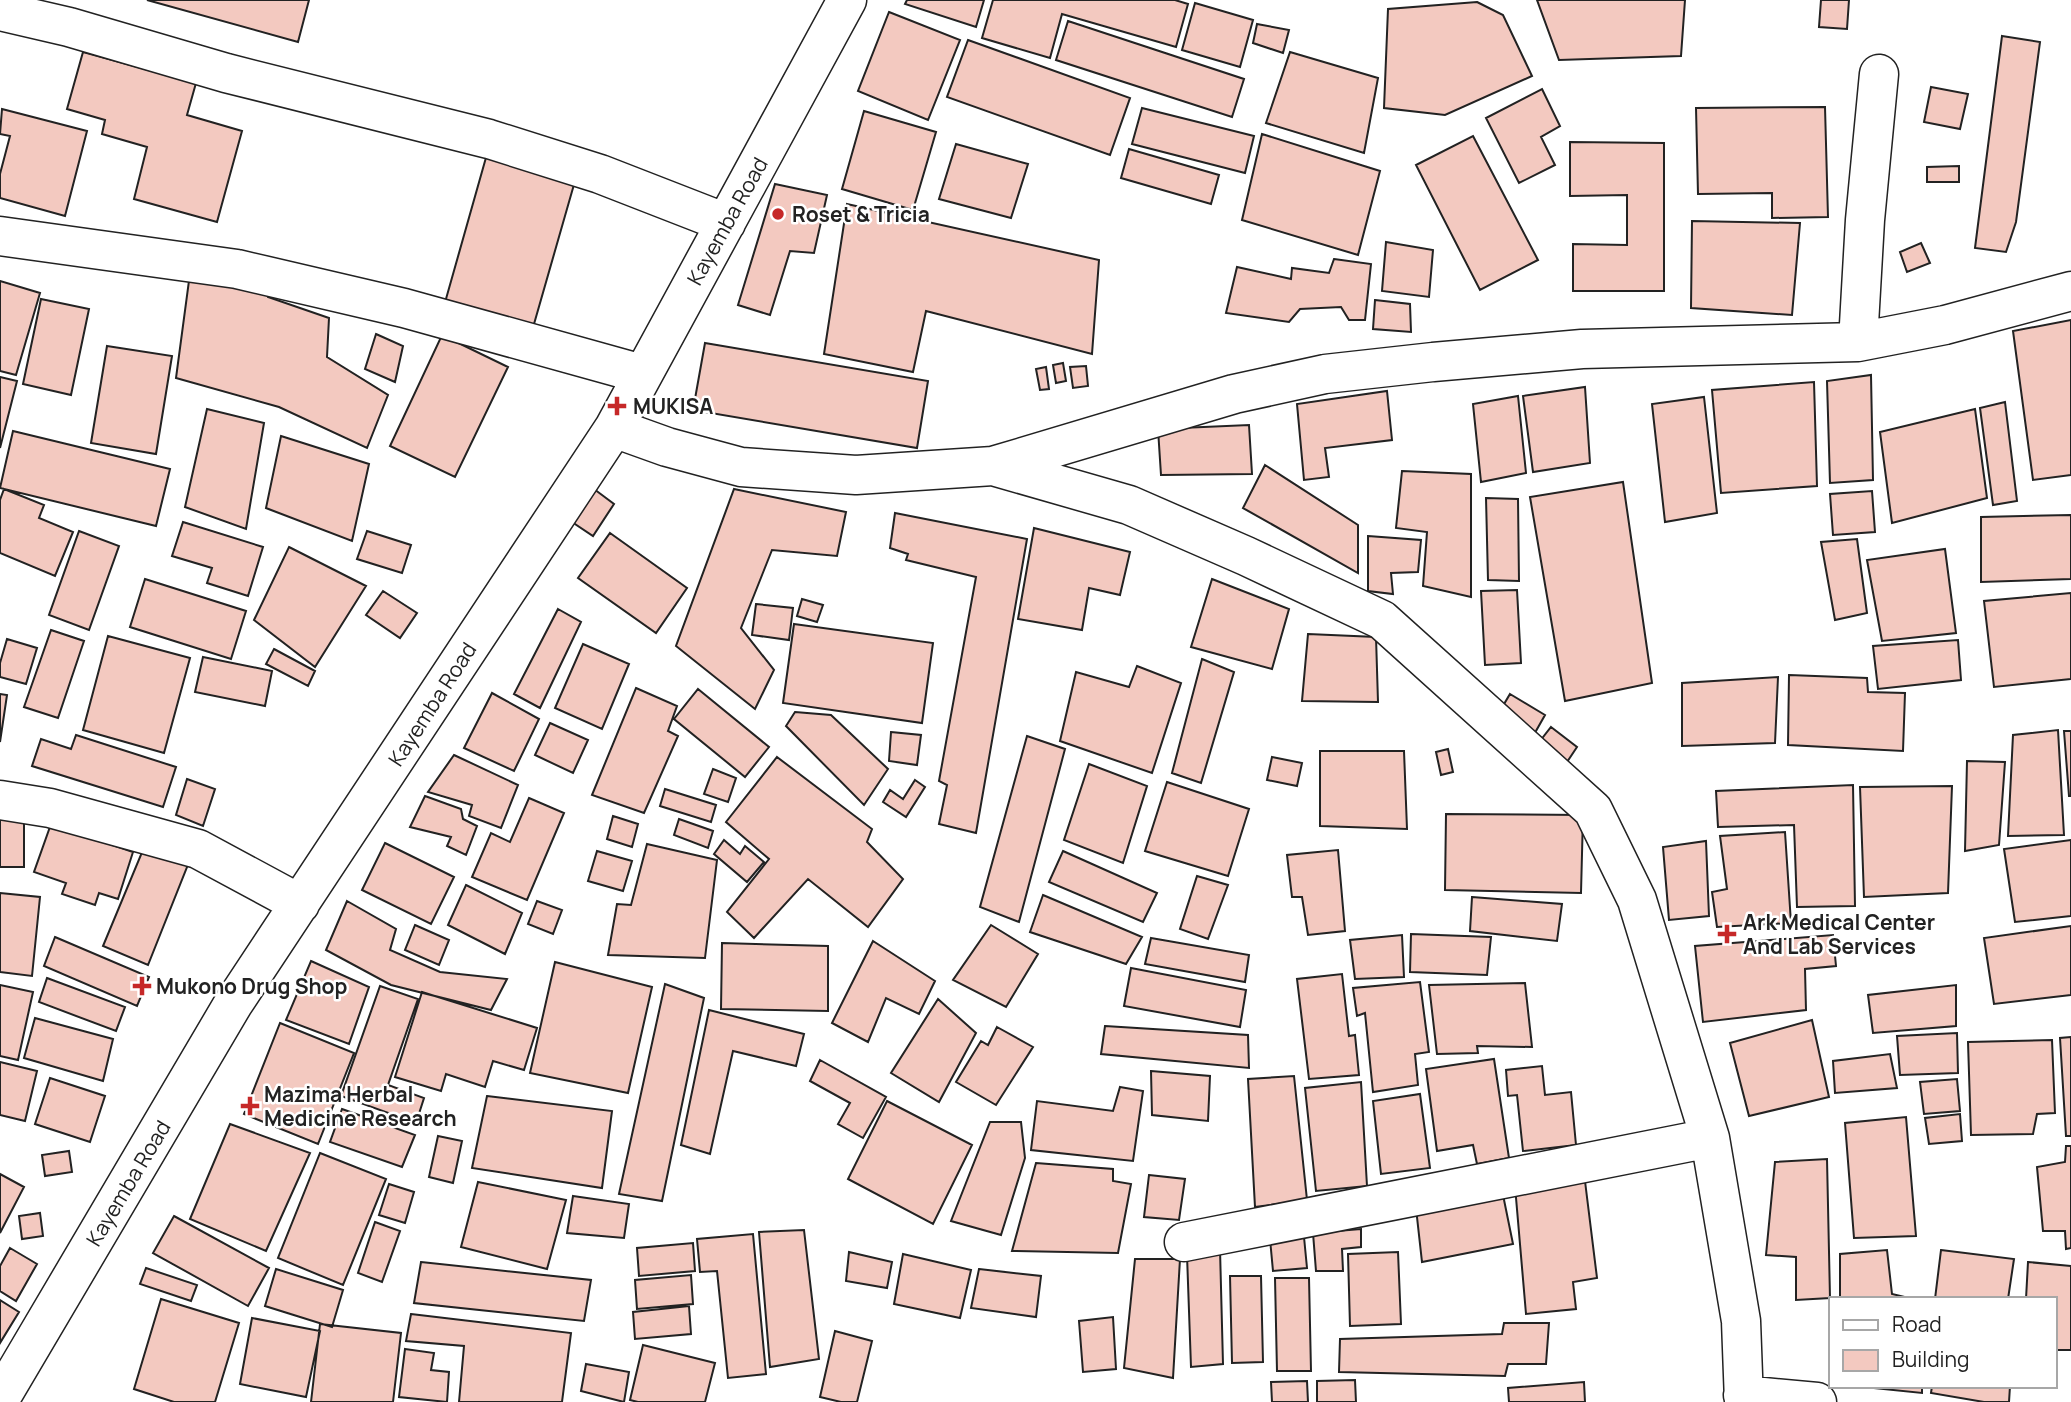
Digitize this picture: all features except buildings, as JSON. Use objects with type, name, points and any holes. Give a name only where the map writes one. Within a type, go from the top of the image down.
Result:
[{"type":"street","name":"Kayemba Road","points":[[0,1399],[233,1004],[614,428],[847,0]]},
{"type":"street","points":[[0,10],[69,27],[226,73],[489,139],[600,174],[726,223]]},
{"type":"street","points":[[1858,342],[1878,74]]},
{"type":"street","points":[[0,236],[237,269],[404,308],[642,374]]},
{"type":"street","points":[[614,428],[667,447],[741,467],[856,475],[993,466],[1234,394],[1325,374],[1582,349],[1858,342],[1945,325],[2071,291]]},
{"type":"street","points":[[993,466],[1129,505],[1382,620],[1593,810],[1637,900],[1710,1138],[1741,1321],[1744,1399],[1817,1402]]},
{"type":"street","points":[[0,800],[50,808],[198,849],[300,904]]},
{"type":"street","points":[[1184,1242],[1710,1138]]},
{"type":"place","name":"Roset & Tricia","points":[[778,214]]},
{"type":"place","name":"MUKISA","points":[[617,406]]},
{"type":"place","name":"Ark Medical Center And Lab Services","points":[[1727,934]]},
{"type":"place","name":"Mukono Drug Shop","points":[[142,986]]},
{"type":"place","name":"Mazima Herbal Medicine Research","points":[[250,1106]]}]
